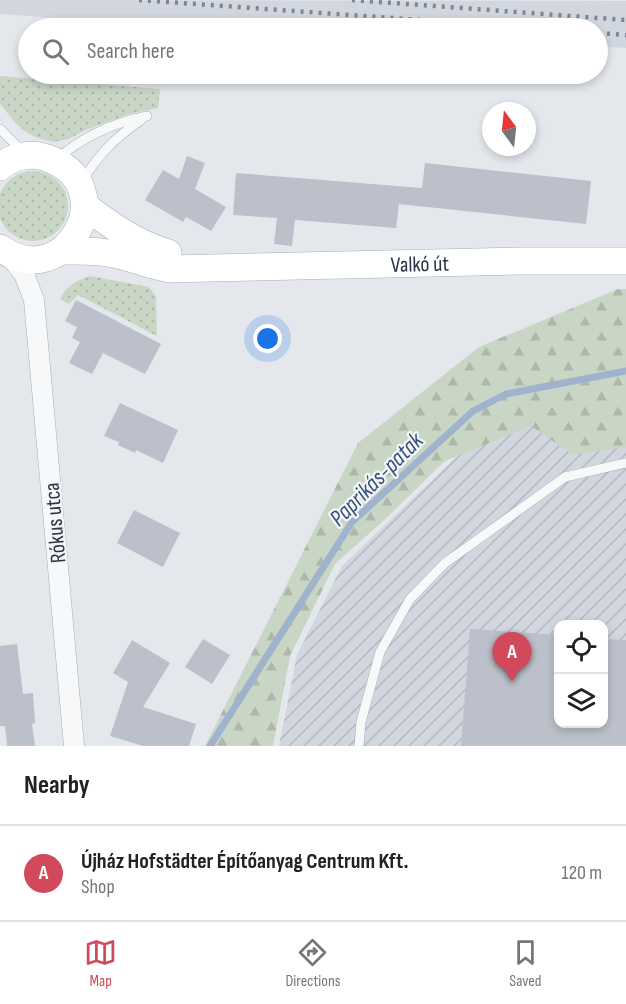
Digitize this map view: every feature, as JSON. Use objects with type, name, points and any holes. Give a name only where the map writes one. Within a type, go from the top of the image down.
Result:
[{"type":"street","points":[[0,167],[14,158],[27,155],[43,156],[56,161],[69,170],[82,195],[125,236],[148,247],[214,268]]},
{"type":"street","points":[[58,253],[73,241],[79,231],[82,195]]},
{"type":"street","name":"Valkó út","points":[[4,251],[24,259],[42,259],[58,253],[94,251],[116,254],[147,265],[170,269],[518,261],[626,261]]},
{"type":"street","name":"Rókus utca","points":[[4,251],[24,274],[34,300],[74,746]]},
{"type":"street","name":"Rókus utca","points":[[34,300],[41,274],[58,253]]},
{"type":"lane","points":[[56,161],[72,146],[91,134],[124,120],[147,116],[121,134],[99,155],[82,195]]},
{"type":"lane","points":[[0,129],[27,155]]},
{"type":"lane","points":[[359,746],[361,722],[380,652],[410,599],[445,563],[565,477],[626,463]]},
{"type":"shaded area","points":[[0,0],[626,1],[626,48],[608,47],[608,18],[57,18],[0,14]]},
{"type":"shaded area","points":[[511,405],[626,405],[626,746],[279,746],[297,655],[342,566]]},
{"type":"green space","points":[[0,76],[18,77],[18,84],[98,84],[160,89],[158,108],[129,114],[68,139],[53,142],[35,137],[23,130],[0,104]]},
{"type":"green space","points":[[26,172],[40,172],[52,177],[58,181],[67,199],[67,213],[62,225],[58,231],[40,240],[26,240],[14,235],[8,231],[-1,213],[-1,199],[4,187],[8,181]]},
{"type":"green space","points":[[90,276],[149,287],[156,297],[157,336],[78,295],[69,304],[60,299],[72,284]]},
{"type":"green space","points":[[618,289],[626,289],[626,447],[573,455],[531,426],[445,461],[335,564],[290,656],[273,746],[205,746],[358,443],[479,347]]},
{"type":"building","points":[[187,156],[205,163],[195,189],[226,207],[211,231],[186,217],[183,222],[145,200],[163,170],[179,179]]},
{"type":"building","points":[[425,163],[591,181],[586,224],[399,204],[396,228],[295,220],[292,246],[274,244],[277,218],[233,215],[236,173],[422,188]]},
{"type":"building","points":[[76,300],[161,344],[145,374],[103,353],[92,374],[69,363],[80,342],[72,338],[77,327],[65,321]]},
{"type":"building","points":[[120,403],[178,430],[163,463],[136,450],[135,453],[118,445],[119,442],[104,436]]},
{"type":"building","points":[[134,510],[180,533],[163,567],[117,543]]},
{"type":"building","points":[[470,629],[554,635],[554,728],[608,728],[608,639],[626,640],[626,746],[461,746]]},
{"type":"building","points":[[203,639],[230,655],[212,684],[185,667]]},
{"type":"building","points":[[132,640],[170,663],[143,707],[196,724],[189,746],[143,746],[110,736],[128,682],[113,673]]},
{"type":"building","points":[[17,644],[23,694],[33,693],[35,723],[32,724],[35,746],[7,746],[5,726],[0,726],[0,646]]},
{"type":"waterway","name":"Paprikás-patak","points":[[210,746],[352,522],[473,411],[506,394],[626,371]]},
{"type":"railway","points":[[139,0],[392,18]]},
{"type":"railway","points":[[352,0],[599,18]]},
{"type":"railway","points":[[608,19],[626,20]]},
{"type":"railway","points":[[608,34],[626,35]]},
{"type":"place","name":"Újház Hofstädter Építőanyag Centrum Kft.","points":[[512,682]]}]
